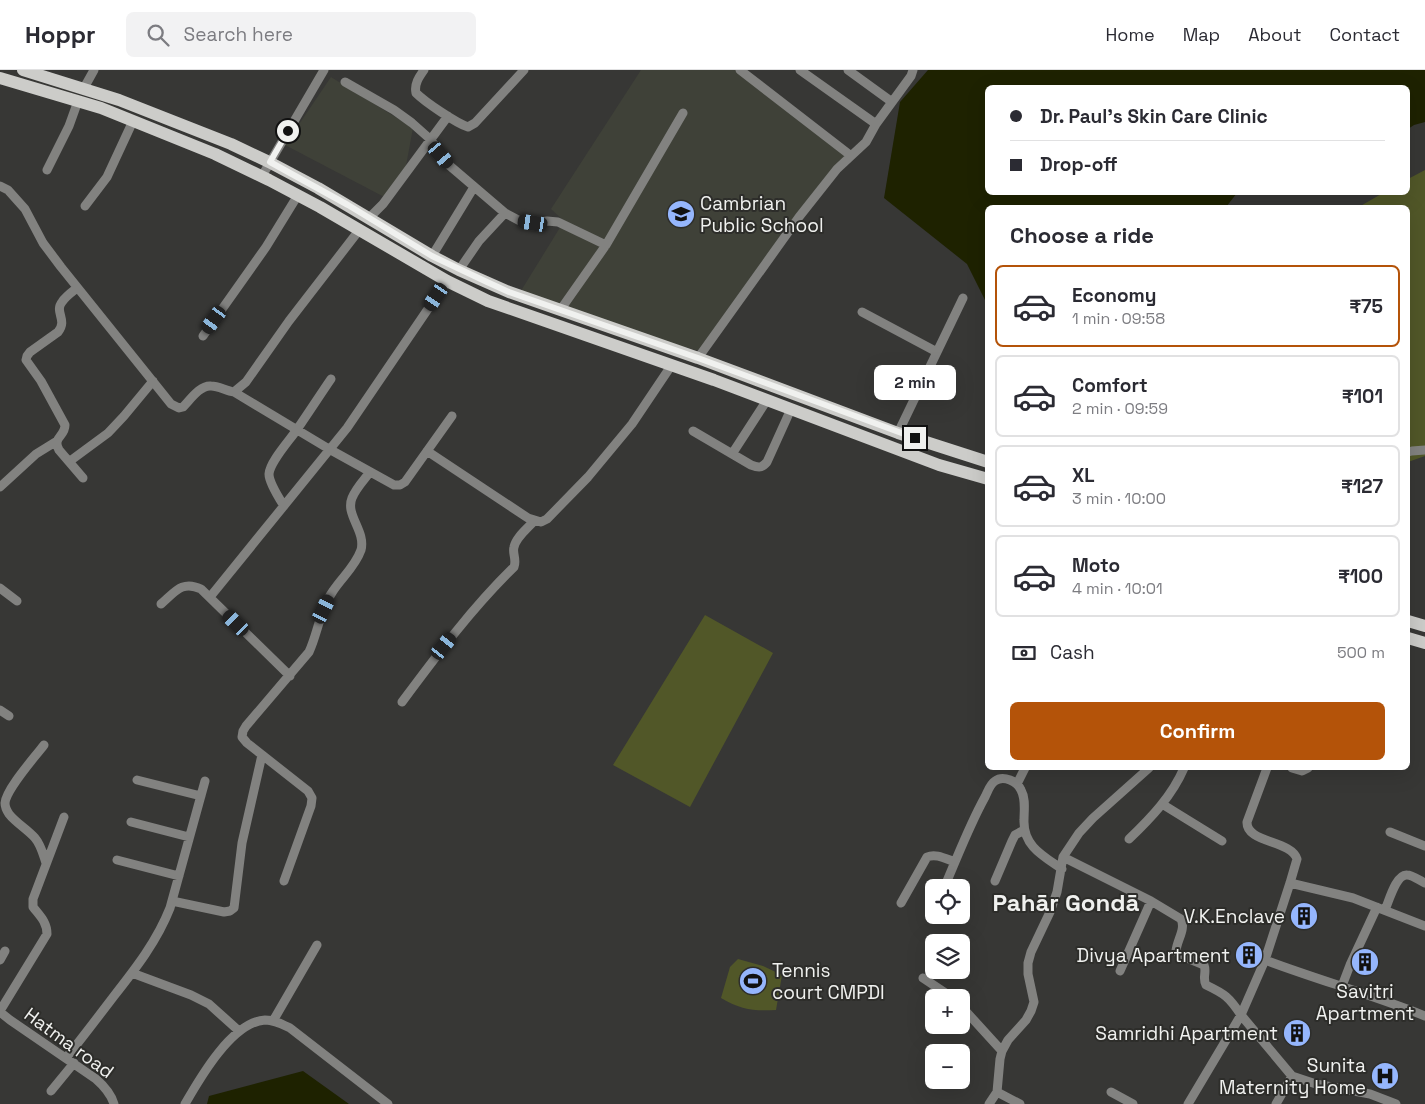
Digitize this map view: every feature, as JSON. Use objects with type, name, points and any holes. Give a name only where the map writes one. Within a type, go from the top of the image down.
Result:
[{"type":"main road","points":[[23,70],[42,73],[231,144],[270,162],[326,192],[432,256],[509,292],[698,358],[898,433],[985,461]]},
{"type":"main road","points":[[0,78],[78,101],[215,154],[298,195],[360,229],[447,281],[488,301],[767,400],[939,465],[985,478]]},
{"type":"main road","points":[[1410,622],[1425,626]]},
{"type":"main road","points":[[1410,639],[1425,643]]},
{"type":"street","points":[[84,88],[94,70]]},
{"type":"street","points":[[262,176],[324,70]]},
{"type":"street","points":[[424,70],[417,81],[416,93],[448,116],[468,126],[472,125],[516,81],[524,70]]},
{"type":"street","points":[[740,70],[850,155]]},
{"type":"street","points":[[800,70],[876,124]]},
{"type":"street","points":[[848,70],[892,102]]},
{"type":"street","points":[[698,358],[799,217],[850,155],[866,142],[876,124],[911,76],[913,70]]},
{"type":"street","points":[[345,82],[394,110],[412,123],[430,139],[450,166],[504,213],[520,221],[533,223],[558,222],[606,245]]},
{"type":"street","points":[[47,170],[78,101]]},
{"type":"street","points":[[561,309],[606,245],[683,113]]},
{"type":"street","points":[[369,218],[383,204],[448,116]]},
{"type":"street","points":[[85,206],[107,177],[133,121]]},
{"type":"street","points":[[0,186],[8,190],[25,209],[43,243],[153,381],[172,404],[179,408],[183,407],[205,386],[234,392],[329,449],[387,482],[394,484],[405,482],[452,416]]},
{"type":"street","points":[[432,256],[474,187]]},
{"type":"street","points":[[203,336],[257,260],[298,195]]},
{"type":"street","points":[[459,270],[479,241],[504,213]]},
{"type":"street","points":[[234,392],[246,382],[289,321],[360,229]]},
{"type":"street","points":[[210,597],[347,428],[447,281]]},
{"type":"street","points":[[0,487],[36,454],[57,441],[65,429],[65,425],[41,381],[26,360],[30,352],[61,328],[63,323],[59,307],[61,302],[78,288]]},
{"type":"street","points":[[898,433],[963,298]]},
{"type":"street","points":[[862,312],[937,352]]},
{"type":"street","points":[[427,451],[534,521],[541,522],[547,519],[588,477],[632,424],[671,366]]},
{"type":"street","points":[[284,506],[269,474],[278,454],[297,430],[331,379]]},
{"type":"street","points":[[70,461],[91,447],[108,432],[153,381]]},
{"type":"street","points":[[732,454],[767,400]]},
{"type":"street","points":[[693,432],[759,468],[763,467],[767,462],[791,409]]},
{"type":"street","points":[[57,441],[59,450],[83,478]]},
{"type":"street","points":[[1410,451],[1425,450]]},
{"type":"street","points":[[284,881],[312,806],[312,798],[308,791],[247,743],[242,737],[243,731],[309,652],[332,591],[355,564],[361,548],[361,535],[350,505],[352,497],[370,472]]},
{"type":"street","points":[[402,702],[472,611],[514,567],[516,562],[514,546],[534,521]]},
{"type":"street","points":[[161,604],[186,585],[193,585],[201,589],[290,676]]},
{"type":"street","points":[[0,588],[18,601]]},
{"type":"street","points":[[0,710],[9,716]]},
{"type":"street","points":[[44,745],[11,788],[3,794],[9,814],[34,837],[39,844],[46,863]]},
{"type":"street","points":[[172,901],[224,912],[234,908],[242,843],[262,755]]},
{"type":"street","points":[[1017,784],[1023,770]]},
{"type":"street","points":[[989,1104],[997,1092],[1002,1050],[1008,1040],[1026,1020],[1034,1002],[1028,974],[1028,963],[1057,892],[1063,857],[1079,833],[1093,818],[1147,770]]},
{"type":"street","points":[[1129,839],[1162,804],[1176,785],[1183,770]]},
{"type":"street","points":[[1188,1104],[1240,1015],[1265,960],[1296,864],[1296,855],[1288,849],[1251,832],[1246,826],[1266,770]]},
{"type":"street","points":[[948,879],[972,821],[991,786],[996,780],[1003,778],[1009,779],[1021,788],[1024,797],[1024,830],[1026,838],[1032,846],[1062,869]]},
{"type":"street","points":[[137,780],[201,796]]},
{"type":"street","points":[[51,1091],[155,940],[163,924],[172,901],[205,781]]},
{"type":"street","points":[[1162,804],[1222,841]]},
{"type":"street","points":[[0,1011],[47,934],[44,920],[33,907],[36,891],[64,817]]},
{"type":"street","points":[[130,822],[189,837]]},
{"type":"street","points":[[995,881],[1015,835],[1024,830]]},
{"type":"street","points":[[1390,832],[1425,846]]},
{"type":"street","points":[[901,903],[926,857],[931,855],[938,856],[955,862]]},
{"type":"street","points":[[1063,857],[1151,901],[1181,919],[1183,923],[1176,943],[1176,950],[1180,955],[1204,965],[1206,969],[1203,978],[1206,986],[1228,997],[1240,1015],[1292,1076],[1316,1084],[1370,1094],[1396,1104]]},
{"type":"street","points":[[116,860],[179,876]]},
{"type":"street","points":[[1342,986],[1350,964],[1370,923],[1381,909],[1395,884],[1402,876],[1407,875],[1425,883]]},
{"type":"street","points":[[1290,883],[1338,894],[1425,926]]},
{"type":"street","points":[[1120,971],[1151,901]]},
{"type":"street","points":[[274,1021],[317,945]]},
{"type":"street","points":[[0,960],[5,951]]},
{"type":"street","points":[[1265,960],[1391,1002],[1425,1016]]},
{"type":"street","points":[[132,973],[191,995],[209,1004],[239,1031]]},
{"type":"street","points":[[923,978],[940,989]]},
{"type":"street","name":"Hatma road","points":[[0,1011],[96,1078],[116,1103]]},
{"type":"street","points":[[970,1016],[1002,1050]]},
{"type":"street","points":[[185,1104],[204,1072],[239,1031],[259,1021],[274,1021],[290,1028],[388,1104]]},
{"type":"street","points":[[1276,1104],[1292,1076]]},
{"type":"street","points":[[997,1092],[1020,1104]]},
{"type":"street","points":[[1111,1092],[1133,1104]]},
{"type":"shaded area","name":"Cambrian Public School","points":[[641,70],[736,70],[847,157],[703,352],[626,331],[519,294],[564,221],[551,209]]},
{"type":"shaded area","points":[[928,70],[1425,70],[1425,122],[1410,128],[1410,85],[985,85],[985,195],[1235,195],[1228,205],[985,205],[985,300],[967,264],[884,198],[900,102]]},
{"type":"shaded area","points":[[331,77],[413,128],[403,182],[390,200],[285,145]]},
{"type":"shaded area","points":[[1425,170],[1425,456],[1410,461],[1410,205],[1362,205],[1380,195],[1410,195],[1410,178]]},
{"type":"shaded area","points":[[705,615],[773,653],[690,807],[613,765]]},
{"type":"shaded area","name":"Tennis court CMPDI","points":[[738,959],[763,966],[782,975],[776,1010],[748,1009],[721,998],[730,967]]},
{"type":"shaded area","points":[[303,1071],[349,1104],[207,1104],[209,1096]]},
{"type":"place","name":"Cambrian Public School","points":[[681,214]]},
{"type":"place","name":"V.K.Enclave","points":[[1304,916]]},
{"type":"place","name":"Divya Apartment","points":[[1249,955]]},
{"type":"place","name":"Savitri Apartment","points":[[1365,962]]},
{"type":"place","name":"Tennis court CMPDI","points":[[753,981]]},
{"type":"place","name":"Samridhi Apartment","points":[[1297,1033]]},
{"type":"place","name":"Sunita Maternity Home","points":[[1385,1076]]},
{"type":"district","name":"Pahār Gondā","points":[[1066,902]]},
{"type":"route","points":[[288,131],[270,162],[459,270],[509,292],[698,358],[915,438]]}]
